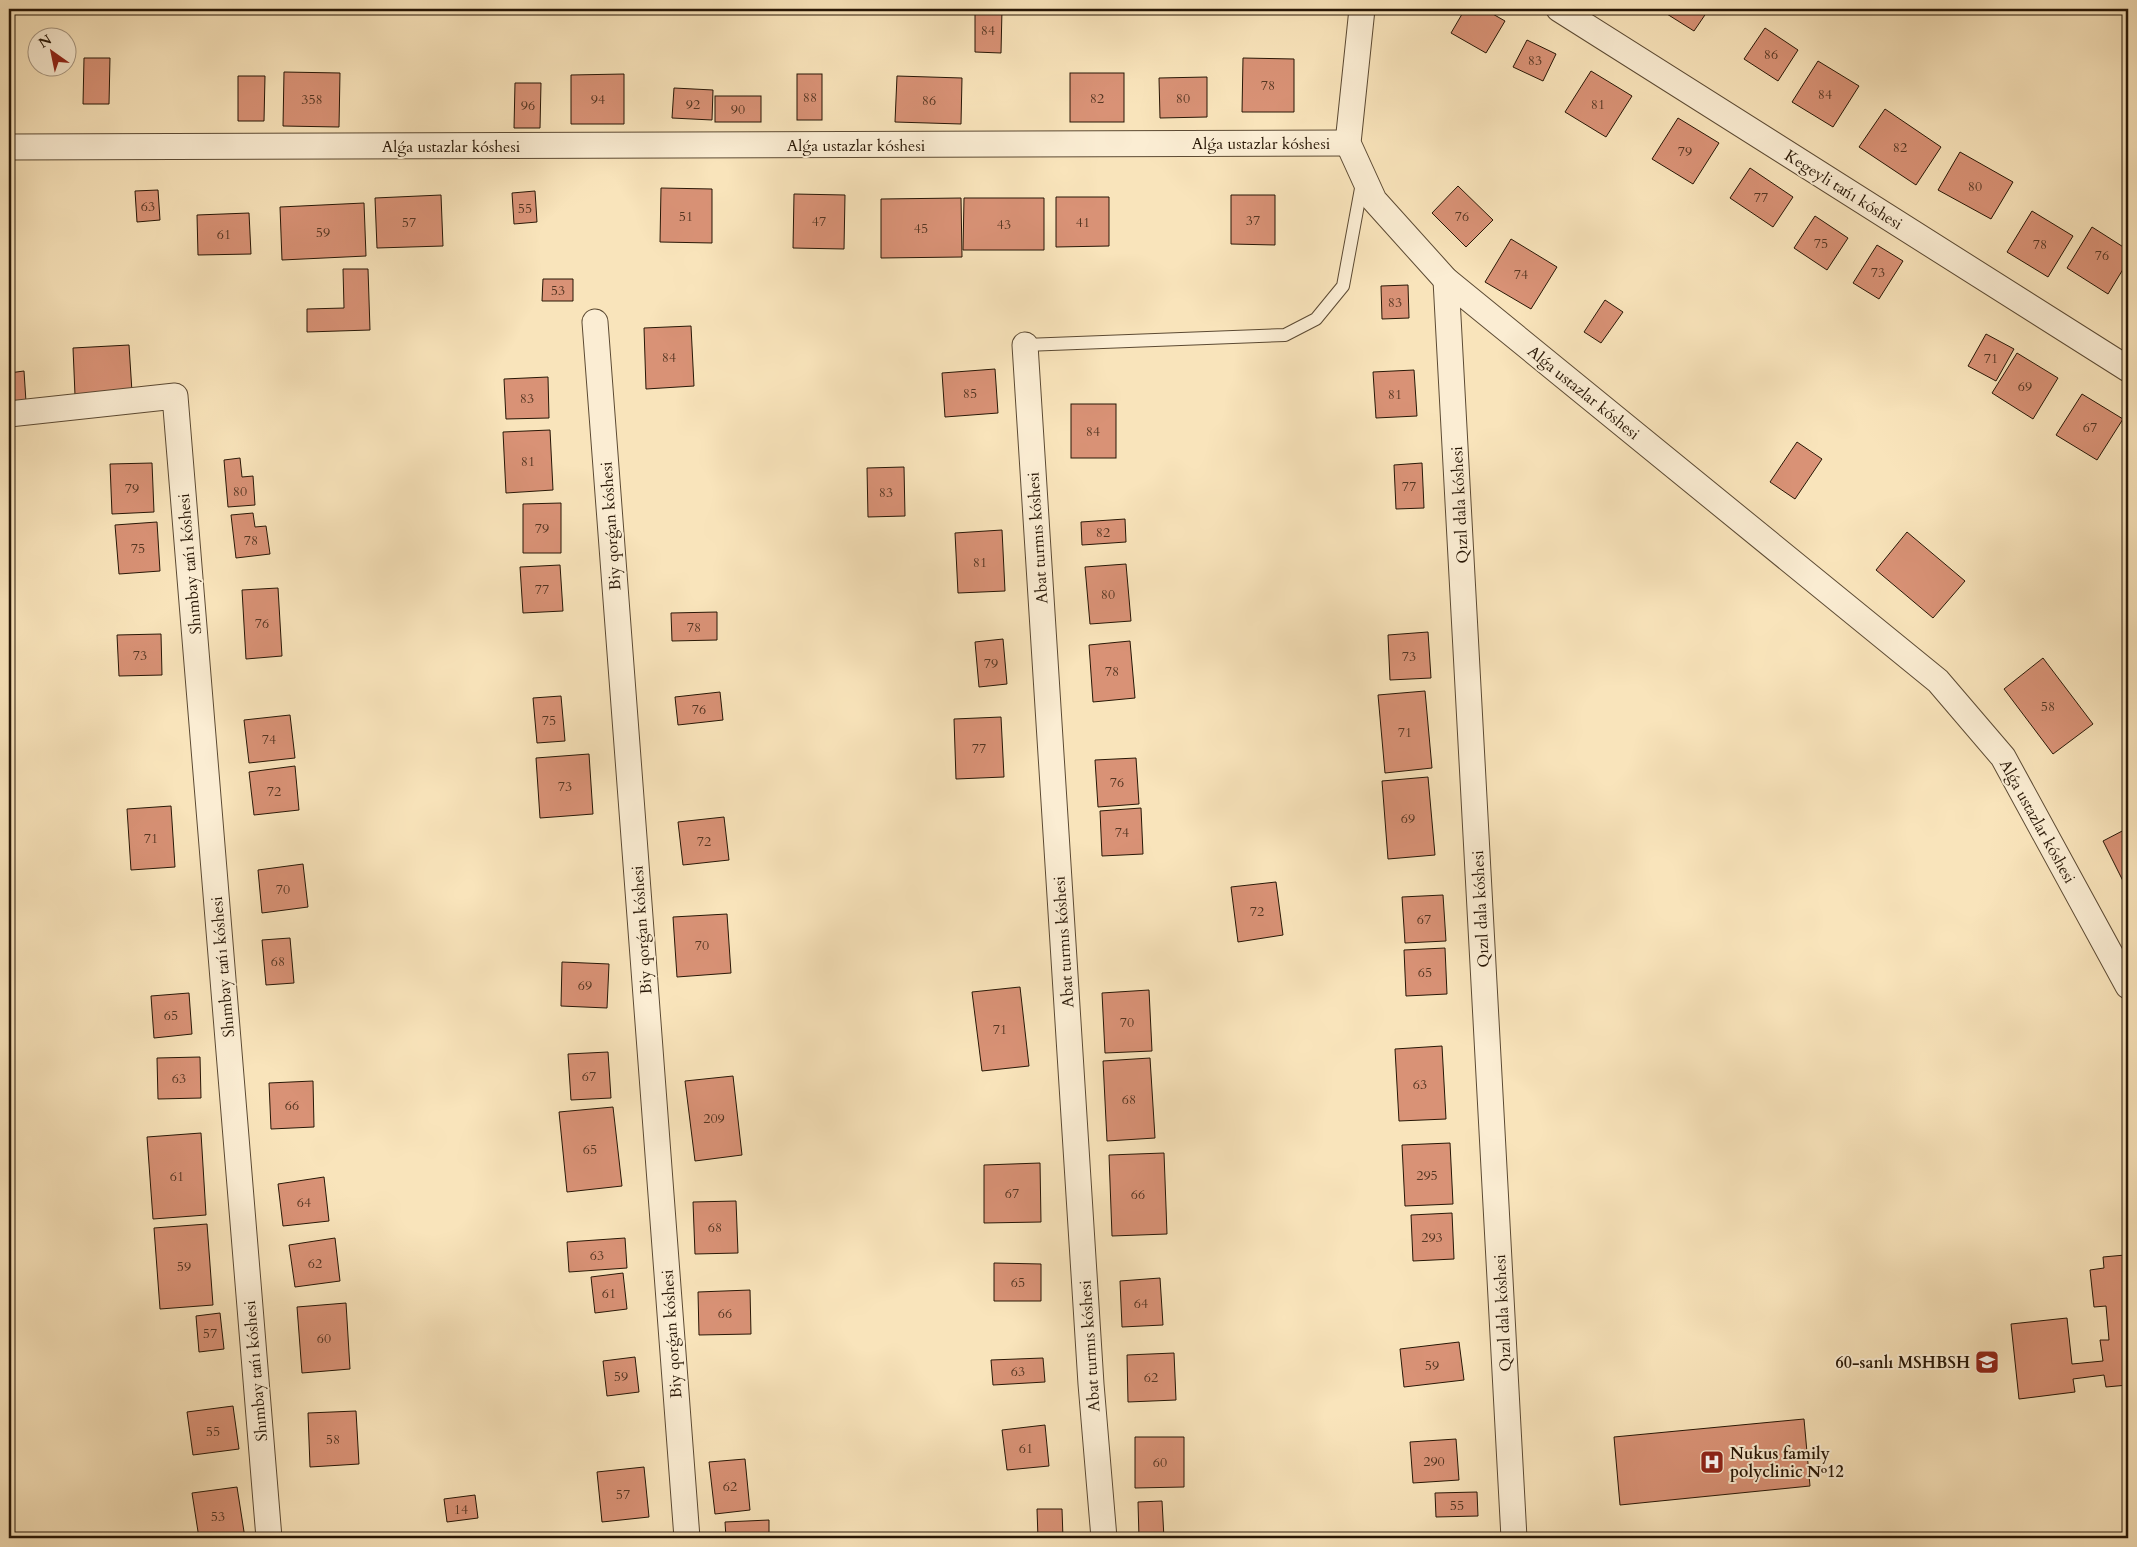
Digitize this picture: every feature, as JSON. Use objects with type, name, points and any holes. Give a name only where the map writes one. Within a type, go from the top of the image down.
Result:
[{"type":"street","points":[[1348,143],[1362,9]]},
{"type":"street","name":"Kegeyli tańı kóshesi","points":[[1559,9],[2128,369]]},
{"type":"street","name":"Alǵa ustazlar kóshesi","points":[[9,147],[1348,143],[1374,200],[1446,280],[1938,681],[2003,757],[2128,986]]},
{"type":"street","name":"Qızıl dala kóshesi","points":[[1446,280],[1514,1538]]},
{"type":"street","name":"Biy qorǵan kóshesi","points":[[595,322],[686,1538]]},
{"type":"street","name":"Abat turmıs kóshesi","points":[[1025,345],[1091,1384],[1104,1538]]},
{"type":"street","name":"Shımbay tańı kóshesi","points":[[9,414],[175,396],[269,1538]]},
{"type":"lane","points":[[1025,345],[1285,335],[1316,319],[1343,286],[1363,176]]},
{"type":"building","points":[[975,9],[1002,9],[1001,53],[975,52]]},
{"type":"building","points":[[1465,9],[1484,9],[1505,21],[1486,53],[1451,33]]},
{"type":"building","points":[[1659,9],[1709,9],[1694,31]]},
{"type":"building","points":[[1765,28],[1798,50],[1778,81],[1744,59]]},
{"type":"building","points":[[1527,40],[1556,54],[1543,81],[1513,67]]},
{"type":"building","points":[[84,58],[110,58],[109,104],[83,104]]},
{"type":"building","points":[[1243,58],[1294,59],[1294,112],[1242,112]]},
{"type":"building","points":[[1818,61],[1859,86],[1833,127],[1792,102]]},
{"type":"building","points":[[1591,71],[1632,96],[1606,137],[1565,112]]},
{"type":"building","points":[[284,72],[340,73],[339,127],[283,126]]},
{"type":"building","points":[[1070,73],[1124,73],[1124,122],[1070,122]]},
{"type":"building","points":[[624,74],[624,124],[571,124],[571,75]]},
{"type":"building","points":[[797,74],[822,74],[822,120],[797,120]]},
{"type":"building","points":[[238,76],[265,76],[264,121],[238,121]]},
{"type":"building","points":[[897,76],[962,78],[961,124],[895,122]]},
{"type":"building","points":[[1207,77],[1207,117],[1160,118],[1159,78]]},
{"type":"building","points":[[515,83],[541,83],[540,128],[514,128]]},
{"type":"building","points":[[674,88],[713,90],[712,120],[672,118]]},
{"type":"building","points":[[715,96],[761,96],[761,122],[715,122]]},
{"type":"building","points":[[1885,109],[1941,147],[1916,185],[1859,147]]},
{"type":"building","points":[[1678,118],[1719,143],[1693,184],[1652,159]]},
{"type":"building","points":[[1960,152],[2013,182],[1991,219],[1938,190]]},
{"type":"building","points":[[1750,168],[1793,197],[1773,227],[1730,198]]},
{"type":"building","points":[[1458,186],[1493,220],[1466,247],[1432,213]]},
{"type":"building","points":[[661,188],[712,189],[712,243],[660,242]]},
{"type":"building","points":[[9,190],[11,190],[10,244],[9,244]]},
{"type":"building","points":[[158,190],[160,220],[137,222],[135,191]]},
{"type":"building","points":[[535,191],[537,222],[514,224],[512,193]]},
{"type":"building","points":[[794,194],[845,195],[844,249],[793,248]]},
{"type":"building","points":[[441,195],[443,246],[377,248],[375,198]]},
{"type":"building","points":[[1231,195],[1275,195],[1275,245],[1231,244]]},
{"type":"building","points":[[1056,197],[1109,197],[1109,246],[1056,247]]},
{"type":"building","points":[[961,198],[962,257],[881,258],[881,199]]},
{"type":"building","points":[[964,198],[1044,198],[1044,250],[963,250]]},
{"type":"building","points":[[364,203],[366,256],[282,260],[280,207]]},
{"type":"building","points":[[2032,211],[2073,236],[2048,277],[2007,252]]},
{"type":"building","points":[[249,213],[251,254],[198,255],[197,215]]},
{"type":"building","points":[[1815,216],[1848,238],[1827,270],[1794,248]]},
{"type":"building","points":[[2092,227],[2128,250],[2128,261],[2108,294],[2067,268]]},
{"type":"building","points":[[1511,239],[1557,267],[1531,309],[1485,282]]},
{"type":"building","points":[[1877,245],[1903,261],[1879,299],[1853,283]]},
{"type":"building","points":[[343,269],[368,269],[370,330],[307,332],[307,309],[344,308]]},
{"type":"building","points":[[543,279],[573,279],[573,301],[542,301]]},
{"type":"building","points":[[1408,285],[1409,318],[1382,319],[1381,286]]},
{"type":"building","points":[[1605,300],[1623,312],[1601,343],[1584,332]]},
{"type":"building","points":[[691,326],[694,386],[646,389],[644,328]]},
{"type":"building","points":[[1986,334],[2014,349],[1996,381],[1968,366]]},
{"type":"building","points":[[129,345],[132,392],[75,395],[73,348]]},
{"type":"building","points":[[2017,353],[2058,378],[2033,419],[1992,393]]},
{"type":"building","points":[[995,369],[998,413],[945,417],[942,373]]},
{"type":"building","points":[[1414,370],[1417,416],[1376,418],[1373,372]]},
{"type":"building","points":[[24,371],[26,402],[9,403],[9,373]]},
{"type":"building","points":[[548,377],[549,418],[506,419],[504,379]]},
{"type":"building","points":[[2082,394],[2123,419],[2097,460],[2056,435]]},
{"type":"building","points":[[1071,404],[1116,404],[1116,458],[1071,458]]},
{"type":"building","points":[[550,430],[553,490],[506,493],[503,432]]},
{"type":"building","points":[[1797,442],[1822,459],[1795,499],[1770,482]]},
{"type":"building","points":[[240,458],[242,477],[253,476],[255,505],[228,507],[224,460]]},
{"type":"building","points":[[152,463],[154,512],[112,514],[110,464]]},
{"type":"building","points":[[1422,463],[1424,508],[1396,509],[1394,465]]},
{"type":"building","points":[[904,467],[905,516],[868,517],[867,468]]},
{"type":"building","points":[[561,503],[561,553],[523,553],[523,504]]},
{"type":"building","points":[[253,513],[255,527],[266,526],[270,554],[236,558],[231,515]]},
{"type":"building","points":[[1125,519],[1126,542],[1082,545],[1081,522]]},
{"type":"building","points":[[157,522],[160,571],[119,574],[115,525]]},
{"type":"building","points":[[1002,530],[1005,591],[958,593],[955,533]]},
{"type":"building","points":[[1907,532],[1965,581],[1933,618],[1876,570]]},
{"type":"building","points":[[1126,564],[1131,621],[1090,624],[1085,567]]},
{"type":"building","points":[[560,565],[563,611],[523,613],[520,567]]},
{"type":"building","points":[[278,588],[282,656],[246,659],[242,590]]},
{"type":"building","points":[[717,612],[717,640],[672,641],[671,613]]},
{"type":"building","points":[[1428,632],[1431,678],[1390,680],[1388,635]]},
{"type":"building","points":[[161,634],[162,675],[119,676],[117,635]]},
{"type":"building","points":[[1003,639],[1007,684],[979,687],[975,642]]},
{"type":"building","points":[[1130,641],[1135,698],[1093,702],[1089,645]]},
{"type":"building","points":[[2043,658],[2093,724],[2053,754],[2004,689]]},
{"type":"building","points":[[1425,691],[1432,768],[1385,773],[1378,695]]},
{"type":"building","points":[[720,692],[723,720],[678,725],[675,697]]},
{"type":"building","points":[[561,696],[565,741],[537,743],[533,698]]},
{"type":"building","points":[[290,715],[295,758],[249,763],[244,720]]},
{"type":"building","points":[[1001,717],[1004,777],[956,779],[954,719]]},
{"type":"building","points":[[589,754],[593,814],[540,818],[536,758]]},
{"type":"building","points":[[1136,758],[1139,804],[1098,807],[1095,760]]},
{"type":"building","points":[[295,766],[299,810],[254,815],[249,772]]},
{"type":"building","points":[[1428,777],[1435,855],[1388,859],[1382,781]]},
{"type":"building","points":[[171,806],[175,867],[131,870],[127,809]]},
{"type":"building","points":[[1141,808],[1143,854],[1102,856],[1100,811]]},
{"type":"building","points":[[724,817],[729,860],[683,865],[678,822]]},
{"type":"building","points":[[2128,828],[2128,891],[2103,841]]},
{"type":"building","points":[[303,864],[308,907],[262,913],[258,870]]},
{"type":"building","points":[[1276,882],[1283,935],[1238,942],[1231,887]]},
{"type":"building","points":[[1443,895],[1446,941],[1405,943],[1402,897]]},
{"type":"building","points":[[727,914],[731,973],[677,977],[673,917]]},
{"type":"building","points":[[290,938],[294,983],[266,985],[262,940]]},
{"type":"building","points":[[1445,948],[1447,994],[1406,996],[1404,950]]},
{"type":"building","points":[[562,962],[609,964],[607,1008],[561,1006]]},
{"type":"building","points":[[1020,987],[1029,1066],[982,1071],[972,992]]},
{"type":"building","points":[[1149,990],[1152,1051],[1105,1053],[1102,993]]},
{"type":"building","points":[[189,993],[192,1034],[154,1038],[151,996]]},
{"type":"building","points":[[1442,1046],[1446,1119],[1399,1121],[1395,1049]]},
{"type":"building","points":[[608,1052],[611,1098],[571,1100],[568,1054]]},
{"type":"building","points":[[200,1057],[201,1098],[158,1099],[157,1058]]},
{"type":"building","points":[[1150,1058],[1155,1138],[1107,1141],[1103,1061]]},
{"type":"building","points":[[733,1076],[742,1155],[695,1161],[685,1081]]},
{"type":"building","points":[[313,1081],[314,1127],[271,1129],[269,1083]]},
{"type":"building","points":[[613,1107],[622,1186],[567,1192],[559,1112]]},
{"type":"building","points":[[201,1133],[206,1215],[153,1219],[147,1137]]},
{"type":"building","points":[[1450,1143],[1453,1204],[1405,1206],[1402,1145]]},
{"type":"building","points":[[1164,1153],[1167,1234],[1112,1236],[1109,1155]]},
{"type":"building","points":[[1040,1163],[1041,1222],[984,1223],[984,1165]]},
{"type":"building","points":[[324,1177],[329,1221],[283,1226],[278,1184]]},
{"type":"building","points":[[736,1201],[738,1253],[695,1254],[693,1202]]},
{"type":"building","points":[[1452,1213],[1454,1259],[1413,1261],[1411,1215]]},
{"type":"building","points":[[207,1224],[213,1305],[160,1309],[154,1228]]},
{"type":"building","points":[[335,1238],[340,1281],[295,1287],[289,1245]]},
{"type":"building","points":[[625,1238],[627,1268],[569,1272],[567,1242]]},
{"type":"building","points":[[2125,1255],[2126,1267],[2128,1267],[2128,1385],[2106,1387],[2104,1375],[2073,1379],[2075,1392],[2019,1399],[2011,1324],[2067,1318],[2072,1364],[2103,1361],[2100,1340],[2109,1340],[2106,1306],[2094,1307],[2090,1270],[2104,1268],[2103,1257]]},
{"type":"building","points":[[994,1263],[1041,1264],[1041,1301],[994,1301]]},
{"type":"building","points":[[623,1273],[627,1309],[595,1313],[591,1277]]},
{"type":"building","points":[[1160,1278],[1163,1325],[1122,1327],[1120,1281]]},
{"type":"building","points":[[750,1290],[751,1334],[699,1335],[698,1292]]},
{"type":"building","points":[[346,1303],[350,1369],[302,1373],[297,1307]]},
{"type":"building","points":[[220,1313],[224,1349],[199,1352],[196,1316]]},
{"type":"building","points":[[1459,1342],[1464,1380],[1404,1387],[1400,1349]]},
{"type":"building","points":[[1174,1353],[1176,1400],[1128,1402],[1127,1355]]},
{"type":"building","points":[[635,1357],[639,1392],[607,1396],[603,1361]]},
{"type":"building","points":[[1043,1358],[1045,1382],[993,1385],[991,1360]]},
{"type":"building","points":[[233,1406],[239,1449],[193,1455],[187,1412]]},
{"type":"building","points":[[356,1411],[359,1464],[310,1467],[308,1413]]},
{"type":"building","name":"Nukus family polyclinic №12","points":[[1804,1419],[1810,1486],[1620,1505],[1614,1437]]},
{"type":"building","points":[[1045,1425],[1049,1466],[1007,1470],[1002,1430]]},
{"type":"building","points":[[1135,1437],[1184,1437],[1184,1487],[1135,1488]]},
{"type":"building","points":[[1456,1439],[1459,1480],[1413,1483],[1410,1442]]},
{"type":"building","points":[[745,1459],[750,1510],[715,1514],[709,1462]]},
{"type":"building","points":[[644,1467],[649,1517],[602,1522],[597,1472]]},
{"type":"building","points":[[237,1487],[245,1538],[199,1538],[192,1493]]},
{"type":"building","points":[[1477,1492],[1478,1516],[1436,1517],[1435,1493]]},
{"type":"building","points":[[475,1495],[478,1518],[447,1522],[444,1499]]},
{"type":"building","points":[[1162,1501],[1164,1538],[1139,1538],[1138,1502]]},
{"type":"building","points":[[1037,1509],[1062,1509],[1063,1538],[1038,1538]]},
{"type":"building","points":[[769,1520],[769,1538],[726,1538],[725,1522]]},
{"type":"place","name":"60-sanlı MSHBSH","points":[[1987,1362]]},
{"type":"place","name":"Nukus family polyclinic №12","points":[[1712,1462]]}]
